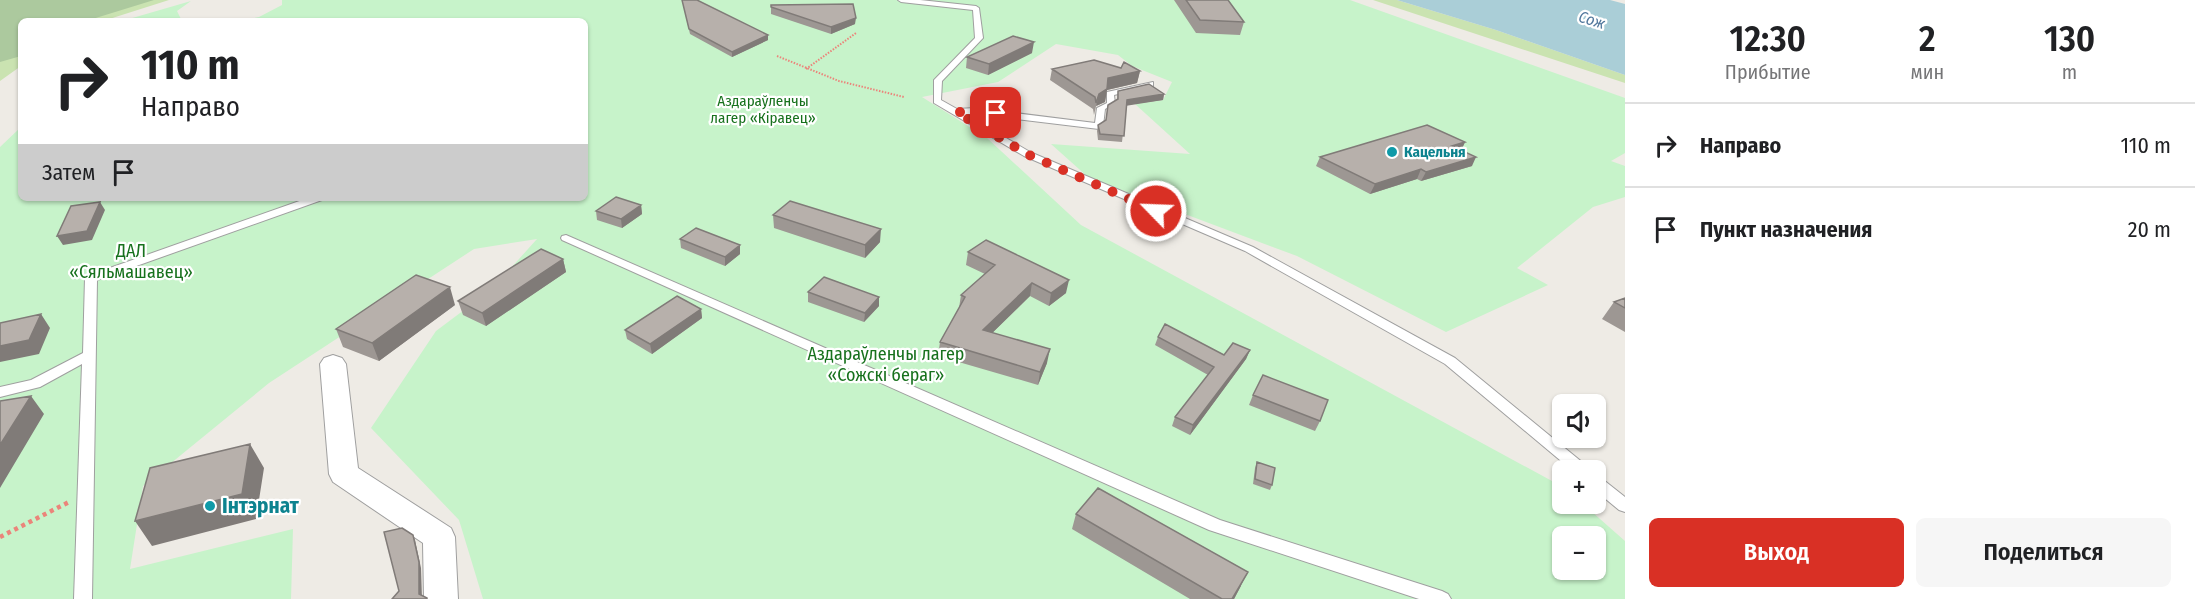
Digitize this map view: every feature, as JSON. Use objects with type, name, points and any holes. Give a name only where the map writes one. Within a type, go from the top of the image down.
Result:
[{"type":"street","points":[[333,364],[344,474],[439,537],[441,599]]},
{"type":"lane","points":[[901,0],[976,9],[979,38],[938,80],[937,101],[1027,154],[1249,249],[1450,361],[1570,460]]},
{"type":"lane","points":[[956,112],[975,111],[1099,126],[1101,108],[1111,104],[1110,94],[1150,84]]},
{"type":"lane","points":[[83,599],[91,278],[309,201]]},
{"type":"lane","points":[[566,238],[1215,525],[1442,599]]},
{"type":"lane","points":[[0,392],[34,384],[89,355]]},
{"type":"lane","points":[[1606,490],[1625,506]]},
{"type":"path","points":[[806,70],[856,33]]},
{"type":"path","points":[[777,56],[806,70],[855,88],[904,97]]},
{"type":"path","points":[[0,537],[86,493]]},
{"type":"green space","points":[[0,0],[169,0],[112,18],[18,18],[18,68],[0,81]]},
{"type":"green space","points":[[0,0],[154,0],[96,18],[18,18],[18,57],[0,62]]},
{"type":"green space","points":[[282,0],[1350,0],[1625,98],[1625,153],[1611,161],[1625,166],[1625,197],[1593,207],[1517,268],[1548,285],[1446,332],[1297,256],[1089,178],[1051,144],[1190,154],[1135,104],[1163,100],[1172,82],[1132,66],[1118,55],[1056,44],[998,82],[922,97],[987,138],[1081,225],[1552,481],[1552,514],[1594,514],[1625,541],[1625,599],[483,599],[459,520],[371,428],[436,331],[492,289],[537,239],[474,249],[269,383],[143,486],[130,569],[293,529],[291,599],[0,599],[0,147],[18,130],[18,201],[588,201],[588,18],[254,18],[282,5]]},
{"type":"green space","points":[[1373,0],[1397,0],[1496,30],[1625,75],[1625,83]]},
{"type":"green space","points":[[191,1],[177,11],[180,18],[132,18]]},
{"type":"water","name":"Сож","points":[[1397,0],[1610,0],[1625,4],[1625,75],[1496,30]]},
{"type":"building","points":[[682,0],[697,0],[768,35],[732,52],[689,29]]},
{"type":"building","points":[[1186,0],[1228,0],[1244,22],[1200,20]]},
{"type":"building","points":[[853,4],[856,18],[831,27],[771,7],[771,5]]},
{"type":"building","points":[[1013,36],[1034,42],[989,64],[967,57]]},
{"type":"building","points":[[1094,60],[1121,68],[1124,62],[1140,71],[1108,78],[1107,89],[1099,94],[1096,103],[1095,97],[1052,69]]},
{"type":"building","points":[[1149,84],[1164,94],[1127,100],[1124,136],[1100,134],[1098,125],[1106,120],[1108,105],[1118,99],[1118,91]]},
{"type":"building","points":[[1427,125],[1465,142],[1452,146],[1476,157],[1426,172],[1421,169],[1375,184],[1320,157]]},
{"type":"building","points":[[616,197],[641,205],[621,219],[596,211]]},
{"type":"building","points":[[790,201],[881,229],[865,245],[773,215]]},
{"type":"building","points":[[100,202],[87,231],[57,236],[71,206]]},
{"type":"building","points":[[696,228],[740,245],[725,257],[680,239]]},
{"type":"building","points":[[986,240],[1069,280],[1051,293],[1032,283],[983,330],[1050,349],[1040,372],[940,342],[965,297],[961,295],[995,265],[968,252]]},
{"type":"building","points":[[541,249],[563,259],[482,313],[458,301]]},
{"type":"building","points":[[416,275],[450,287],[372,343],[336,329]]},
{"type":"building","points":[[824,277],[879,297],[865,313],[808,292]]},
{"type":"building","points":[[677,296],[701,309],[650,344],[625,330]]},
{"type":"building","points":[[1625,298],[1625,308],[1614,302]]},
{"type":"building","points":[[41,314],[29,340],[0,346],[0,323]]},
{"type":"building","points":[[1165,324],[1224,355],[1233,343],[1250,350],[1193,425],[1175,417],[1214,367],[1158,337]]},
{"type":"building","points":[[1263,375],[1328,400],[1320,421],[1253,395]]},
{"type":"building","points":[[31,396],[0,445],[0,401]]},
{"type":"building","points":[[250,444],[242,494],[135,521],[150,468]]},
{"type":"building","points":[[1257,462],[1275,468],[1272,485],[1255,479]]},
{"type":"building","points":[[1098,488],[1248,572],[1232,599],[1222,599],[1076,514]]},
{"type":"building","points":[[402,528],[413,535],[419,562],[419,594],[427,599],[392,599],[399,591],[384,532]]},
{"type":"place","name":"Кацельня","points":[[1392,152]]},
{"type":"place","name":"Інтэрнат","points":[[210,506]]},
{"type":"route","points":[[996,113],[956,112],[1027,154],[1156,211]]},
{"type":"park label","name":"Аздараўленчы лагер «Кіравец»","points":[[763,110]]},
{"type":"park label","name":"ДАЛ «Сяльмашавец»","points":[[131,261]]},
{"type":"park label","name":"Аздараўленчы лагер «Сожскі бераг»","points":[[886,364]]}]
